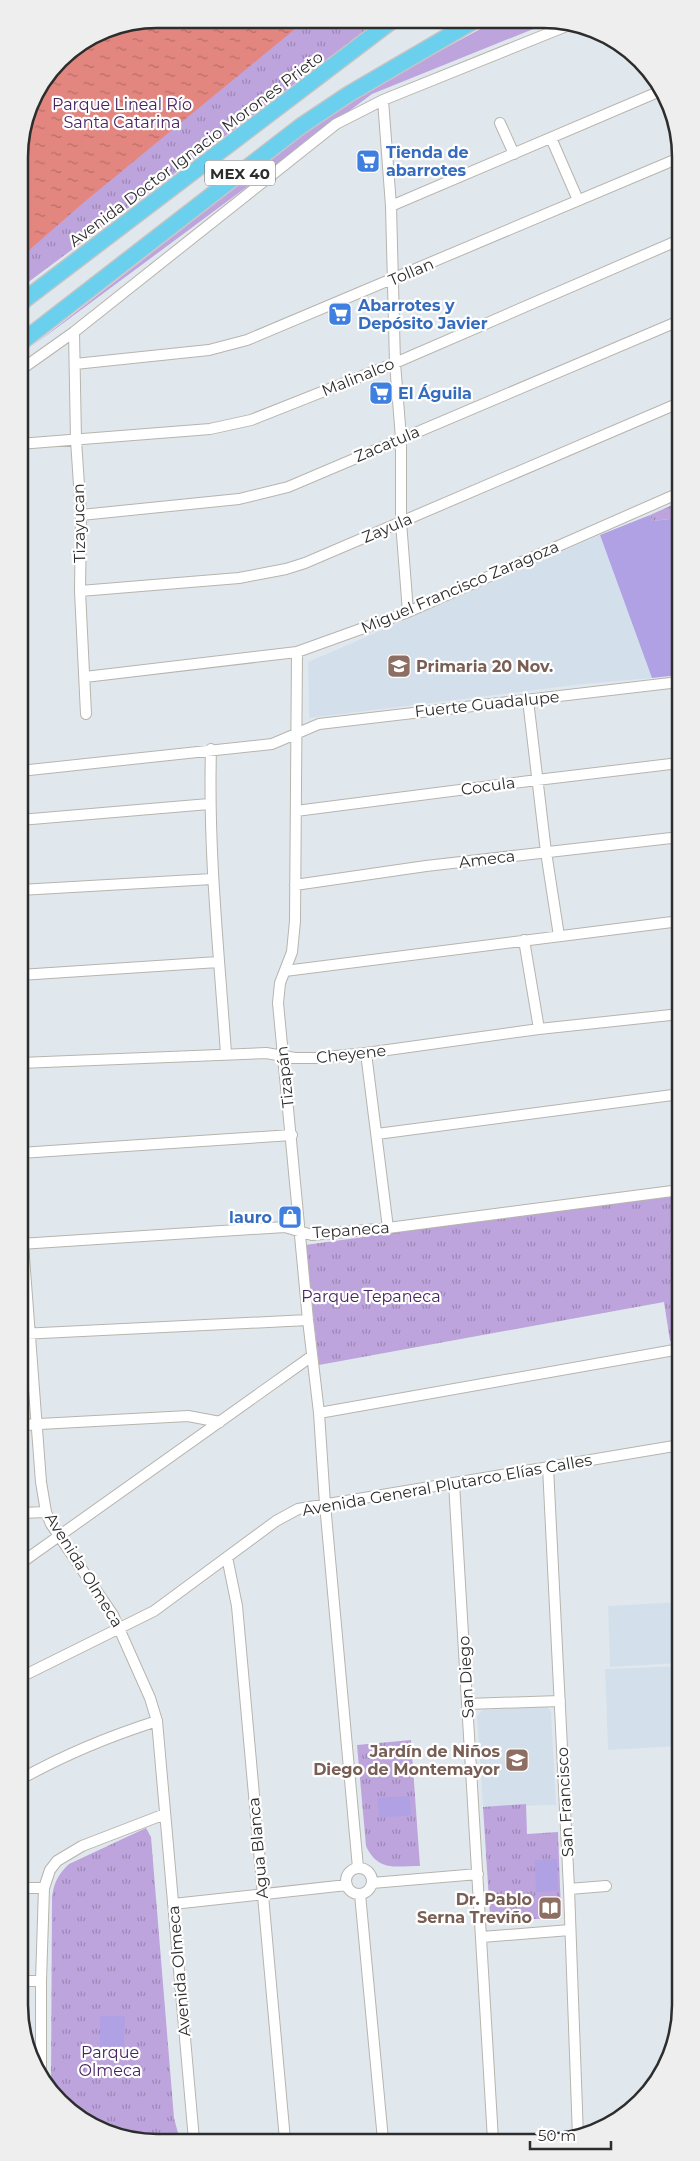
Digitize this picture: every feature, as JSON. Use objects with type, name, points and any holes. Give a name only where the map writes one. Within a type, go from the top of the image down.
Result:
[{"type":"highway","name":"Avenida Doctor Ignacio Morones Prieto","points":[[28,297],[382,28]]},
{"type":"highway","name":"MEX 40","points":[[28,337],[301,126],[349,94],[462,28]]},
{"type":"street","points":[[28,365],[74,332],[336,124],[383,100],[559,29]]},
{"type":"street","points":[[390,206],[656,93]]},
{"type":"street","points":[[383,100],[390,206],[395,363],[401,438],[401,522],[408,612]]},
{"type":"street","points":[[500,122],[514,154]]},
{"type":"street","points":[[551,138],[578,200]]},
{"type":"street","name":"Tollan","points":[[75,364],[208,350],[247,340],[672,161]]},
{"type":"street","name":"Malinalco","points":[[28,443],[210,429],[271,413],[395,363],[672,243]]},
{"type":"street","name":"Zacatula","points":[[80,515],[259,495],[302,482],[401,438],[672,324]]},
{"type":"street","name":"Tizayucan","points":[[74,332],[76,440],[80,515],[80,591],[86,714]]},
{"type":"street","name":"Zayula","points":[[80,591],[238,578],[286,569],[672,407]]},
{"type":"street","name":"Miguel Francisco Zaragoza","points":[[85,677],[297,652],[408,612],[672,496]]},
{"type":"street","name":"Tizapán","points":[[297,652],[294,942],[278,994],[308,1320],[319,1413],[325,1504],[358,1868]]},
{"type":"street","name":"Fuerte Guadalupe","points":[[28,770],[211,749],[272,744],[319,724],[672,683]]},
{"type":"street","points":[[528,700],[546,852],[559,936]]},
{"type":"street","points":[[211,749],[209,804],[212,879],[226,1054]]},
{"type":"street","name":"Cocula","points":[[296,811],[672,764]]},
{"type":"street","points":[[28,819],[209,804]]},
{"type":"street","name":"Ameca","points":[[295,885],[426,866],[672,838]]},
{"type":"street","points":[[28,890],[212,879]]},
{"type":"street","points":[[285,971],[672,922]]},
{"type":"street","points":[[524,940],[539,1029]]},
{"type":"street","points":[[28,975],[218,962]]},
{"type":"street","name":"Cheyene","points":[[28,1063],[266,1053],[295,1058],[315,1058],[366,1053],[539,1029],[672,1015]]},
{"type":"street","points":[[366,1053],[388,1228]]},
{"type":"street","points":[[377,1134],[672,1095]]},
{"type":"street","points":[[27,1153],[292,1135]]},
{"type":"street","name":"Tepaneca","points":[[27,1244],[285,1227],[312,1235],[388,1228],[672,1191]]},
{"type":"street","points":[[27,1334],[308,1320]]},
{"type":"street","name":"Avenida Olmeca","points":[[27,1345],[37,1424],[41,1482],[46,1512],[59,1536],[104,1601],[120,1629],[150,1698],[157,1721],[193,2134]]},
{"type":"street","points":[[319,1413],[672,1350]]},
{"type":"street","points":[[27,1559],[312,1356]]},
{"type":"street","points":[[27,1425],[188,1416],[220,1422]]},
{"type":"street","name":"Avenida General Plutarco Elías Calles","points":[[27,1673],[154,1611],[287,1514],[309,1506],[454,1484],[672,1446]]},
{"type":"street","name":"San Francisco","points":[[548,1467],[569,1889],[578,2129]]},
{"type":"street","name":"San Diego","points":[[454,1484],[493,2134]]},
{"type":"street","points":[[27,1513],[46,1512]]},
{"type":"street","name":"Agua Blanca","points":[[227,1557],[237,1606],[284,2134]]},
{"type":"street","points":[[467,1704],[560,1701]]},
{"type":"street","points":[[27,1775],[70,1754],[157,1721]]},
{"type":"street","points":[[41,2062],[44,1888],[50,1870],[57,1861],[67,1854],[165,1814]]},
{"type":"street","points":[[358,1868],[367,1870],[372,1878],[372,1883],[368,1890],[360,1894],[354,1892],[347,1885],[347,1875],[352,1870],[358,1868]]},
{"type":"street","points":[[372,1883],[478,1874]]},
{"type":"street","points":[[173,1904],[347,1885]]},
{"type":"street","points":[[569,1889],[606,1886]]},
{"type":"street","points":[[27,1888],[44,1888]]},
{"type":"street","points":[[360,1894],[382,2134]]},
{"type":"street","points":[[482,1938],[570,1930]]},
{"type":"street","points":[[27,1981],[41,1981]]},
{"type":"shaded area","points":[[650,515],[652,521],[672,519],[672,676],[652,678],[600,535]]},
{"type":"shaded area","points":[[600,535],[652,678],[584,684],[309,718],[308,662]]},
{"type":"shaded area","points":[[672,1602],[672,1664],[610,1667],[608,1606]]},
{"type":"shaded area","points":[[672,1666],[672,1746],[608,1750],[605,1669]]},
{"type":"shaded area","name":"Jardín de Niños Diego de Montemayor","points":[[547,1707],[551,1711],[556,1805],[483,1807],[477,1716],[482,1710]]},
{"type":"shaded area","points":[[410,1796],[411,1815],[379,1818],[378,1798]]},
{"type":"shaded area","points":[[557,1859],[558,1891],[536,1892],[535,1860]]},
{"type":"shaded area","points":[[100,2016],[125,2016],[124,2047],[100,2047]]},
{"type":"green space","name":"Parque Lineal Río Santa Catarina","points":[[370,28],[28,282],[28,148],[32,123],[37,107],[49,85],[60,71],[78,54],[115,34],[140,29]]},
{"type":"green space","points":[[482,28],[536,28],[372,94],[31,347],[344,103]]},
{"type":"green space","points":[[672,505],[672,519],[652,521],[650,515]]},
{"type":"green space","name":"Parque Tepaneca","points":[[672,1195],[672,1341],[670,1341],[664,1302],[319,1365],[305,1245]]},
{"type":"green space","points":[[411,1740],[420,1866],[388,1866],[376,1860],[366,1846],[357,1745]]},
{"type":"green space","points":[[526,1804],[527,1834],[558,1832],[561,1913],[556,1918],[495,1921],[490,1916],[483,1807]]},
{"type":"green space","name":"Parque Olmeca","points":[[146,1828],[151,1837],[174,2118],[178,2133],[176,2134],[131,2131],[99,2120],[85,2112],[65,2096],[51,2079],[52,1897],[59,1875],[69,1864]]},
{"type":"water","points":[[296,28],[83,203],[28,251],[28,148],[32,123],[37,107],[49,85],[60,71],[78,54],[115,34],[140,29]]},
{"type":"place","name":"Tienda de abarrotes","points":[[368,161]]},
{"type":"place","name":"Abarrotes y Depósito Javier","points":[[340,314]]},
{"type":"place","name":"El Águila","points":[[381,393]]},
{"type":"place","name":"Primaria 20 Nov.","points":[[399,666]]},
{"type":"place","name":"lauro","points":[[290,1217]]},
{"type":"place","name":"Jardín de Niños Diego de Montemayor","points":[[517,1760]]},
{"type":"place","name":"Dr. Pablo Serna Treviño","points":[[550,1908]]}]
